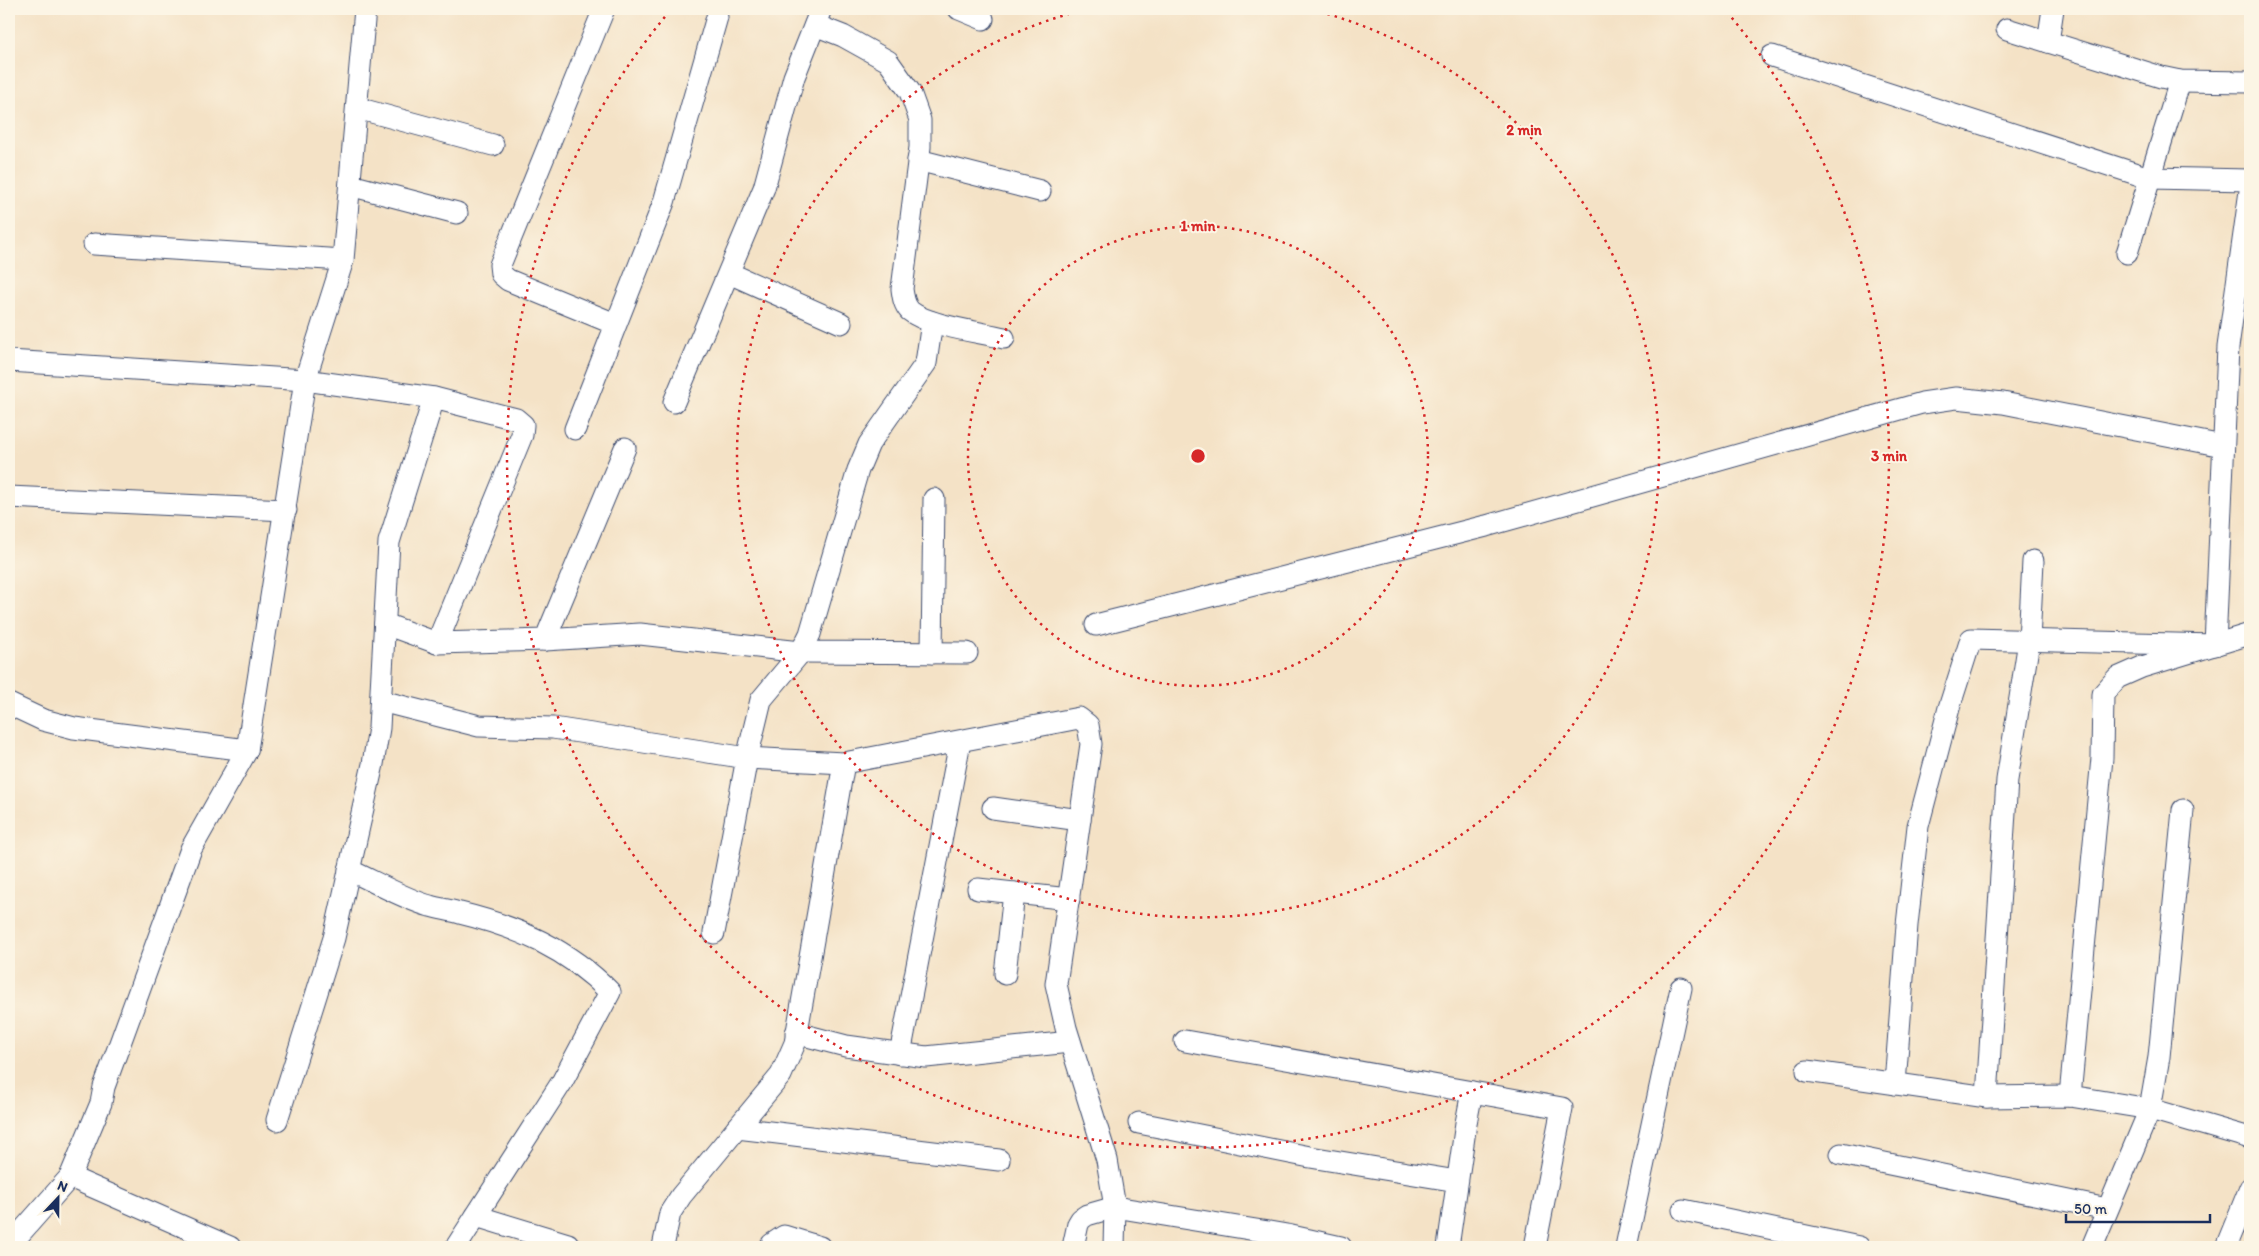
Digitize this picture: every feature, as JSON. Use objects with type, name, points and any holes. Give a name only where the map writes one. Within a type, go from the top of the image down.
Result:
[{"type":"street","points":[[9,1246],[70,1177],[101,1104],[104,1087],[192,849],[247,750],[305,380],[343,260],[365,9]]},
{"type":"street","points":[[604,9],[500,265],[501,274],[508,280],[615,324]]},
{"type":"street","points":[[959,9],[983,19]]},
{"type":"street","points":[[2048,42],[2053,9]]},
{"type":"street","points":[[575,429],[664,202],[717,17]]},
{"type":"street","points":[[674,402],[764,188],[794,78],[818,17],[843,36],[888,61],[910,92],[920,120],[918,160],[902,289],[904,302],[910,311],[932,322],[1004,338]]},
{"type":"street","points":[[2007,29],[2161,77],[2180,81],[2250,82]]},
{"type":"street","points":[[1772,56],[2149,178],[2250,180]]},
{"type":"street","points":[[2127,253],[2180,81]]},
{"type":"street","points":[[357,108],[493,145]]},
{"type":"street","points":[[918,160],[1040,191]]},
{"type":"street","points":[[350,185],[457,213]]},
{"type":"street","points":[[2215,645],[2228,347],[2250,191]]},
{"type":"street","points":[[94,244],[343,260]]},
{"type":"street","points":[[728,273],[841,323]]},
{"type":"street","points":[[714,932],[761,700],[801,652],[810,634],[858,470],[869,444],[926,363],[932,322]]},
{"type":"street","points":[[9,361],[305,380],[434,398],[516,419],[523,425],[522,435],[437,643]]},
{"type":"street","points":[[277,1120],[334,938],[373,764],[381,701],[389,542],[434,398]]},
{"type":"street","points":[[1096,625],[1486,526],[1922,403],[1956,398],[2003,402],[2223,446]]},
{"type":"street","points":[[545,640],[625,448]]},
{"type":"street","points":[[9,497],[286,510]]},
{"type":"street","points":[[932,653],[934,499]]},
{"type":"street","points":[[1986,1097],[2007,780],[2029,641],[2033,561]]},
{"type":"street","points":[[385,624],[437,643],[545,640],[640,634],[801,652],[967,653]]},
{"type":"street","points":[[2070,1096],[2102,758],[2103,694],[2117,678],[2142,667],[2250,634]]},
{"type":"street","points":[[1895,1084],[1907,925],[1918,826],[1949,708],[1971,639],[2215,645]]},
{"type":"street","points":[[381,701],[479,726],[553,728],[748,758],[844,763],[1079,718],[1088,725],[1091,744],[1056,984],[1070,1042],[1107,1160],[1116,1207],[1114,1247]]},
{"type":"street","points":[[9,704],[43,720],[74,728],[247,750]]},
{"type":"street","points":[[900,1054],[960,742]]},
{"type":"street","points":[[663,1247],[670,1214],[681,1196],[781,1075],[794,1043],[844,763]]},
{"type":"street","points":[[993,808],[1080,820]]},
{"type":"street","points":[[2092,1247],[2150,1109],[2158,1057],[2183,810]]},
{"type":"street","points":[[349,870],[428,906],[461,913],[550,945],[591,972],[610,992],[562,1082],[456,1247]]},
{"type":"street","points":[[978,889],[1069,900]]},
{"type":"street","points":[[1005,974],[1014,893]]},
{"type":"street","points":[[1626,1247],[1681,988]]},
{"type":"street","points":[[796,1033],[846,1046],[926,1057],[1070,1042]]},
{"type":"street","points":[[1185,1041],[1562,1108],[1536,1247]]},
{"type":"street","points":[[1808,1072],[1986,1097],[2070,1096],[2150,1109],[2250,1138]]},
{"type":"street","points":[[1448,1247],[1472,1092]]},
{"type":"street","points":[[1140,1123],[1310,1158],[1457,1181]]},
{"type":"street","points":[[737,1128],[999,1160]]},
{"type":"street","points":[[1841,1154],[2107,1210]]},
{"type":"street","points":[[70,1177],[230,1247]]},
{"type":"street","points":[[2226,1247],[2250,1188]]},
{"type":"street","points":[[1073,1247],[1078,1224],[1081,1219],[1087,1215],[1116,1207],[1287,1235],[1341,1247]]},
{"type":"street","points":[[1683,1210],[1859,1247]]},
{"type":"street","points":[[476,1216],[568,1244]]},
{"type":"street","points":[[770,1247],[784,1236],[820,1247]]}]
